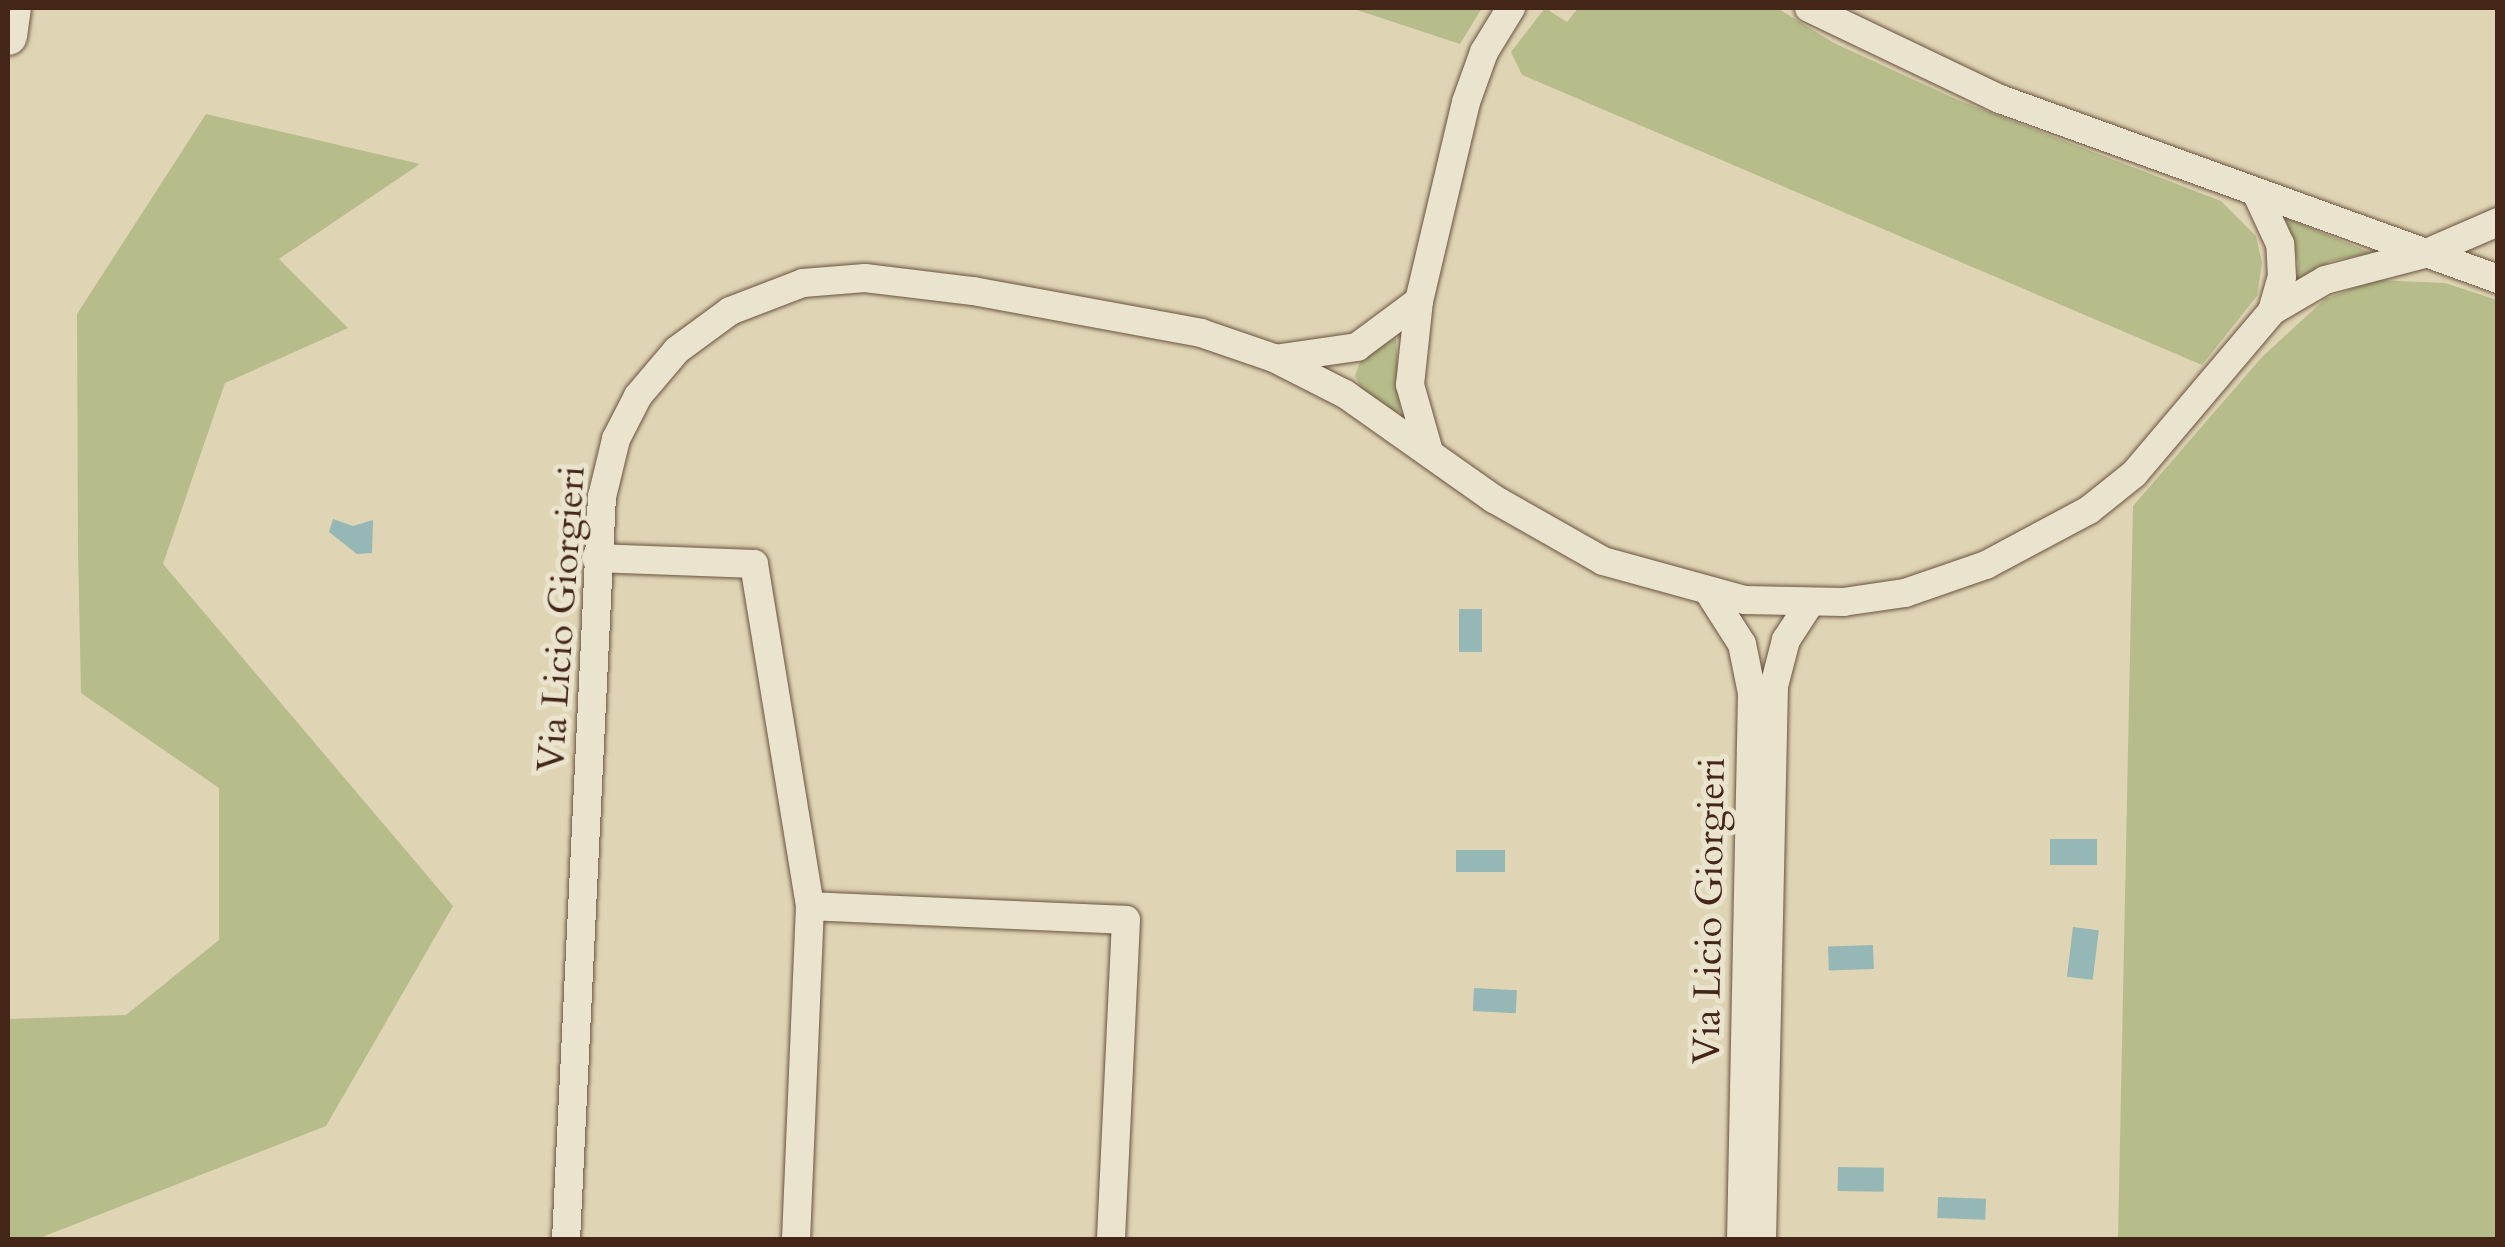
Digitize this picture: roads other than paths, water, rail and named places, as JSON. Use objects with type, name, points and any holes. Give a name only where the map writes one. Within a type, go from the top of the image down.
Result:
[{"type":"street","points":[[8,36],[12,8]]},
{"type":"street","points":[[1428,448],[1410,385],[1419,301],[1473,80],[1512,8]]},
{"type":"street","points":[[1809,8],[1946,77],[2498,280]]},
{"type":"street","name":"Via Licio Giorgieri","points":[[2256,192],[2280,244],[2282,278],[2272,311]]},
{"type":"street","name":"Via Licio Giorgieri","points":[[566,1240],[596,558],[608,468],[638,396],[694,336],[776,290],[865,278],[959,289],[1201,334],[1274,358],[1428,448],[1579,550],[1710,594],[1810,604],[1933,586],[2088,510],[2161,445],[2272,311],[2336,276],[2424,254],[2498,222]]},
{"type":"street","name":"Via Licio Giorgieri","points":[[1274,358],[1357,347],[1419,301]]},
{"type":"street","points":[[596,558],[754,564],[810,906],[796,1240]]},
{"type":"street","name":"Via Licio Giorgieri","points":[[1710,594],[1746,658],[1762,748]]},
{"type":"street","name":"Via Licio Giorgieri","points":[[1762,1240],[1752,1208],[1762,748],[1778,663],[1810,604]]},
{"type":"street","points":[[810,906],[1126,920],[1111,1240]]},
{"type":"street","name":"Via Licio Giorgieri","points":[[1740,1240],[1752,1208]]},
{"type":"water","points":[[333,519],[353,526],[373,520],[372,553],[357,554],[329,532]]},
{"type":"water","points":[[1459,609],[1482,609],[1482,652],[1459,652]]},
{"type":"water","points":[[2050,839],[2097,839],[2097,865],[2050,865]]},
{"type":"water","points":[[1456,850],[1505,850],[1505,872],[1456,872]]},
{"type":"water","points":[[2073,927],[2099,930],[2093,980],[2067,977]]},
{"type":"water","points":[[1873,945],[1874,969],[1829,971],[1828,947]]},
{"type":"water","points":[[1474,988],[1517,990],[1516,1013],[1473,1011]]},
{"type":"water","points":[[1838,1167],[1884,1168],[1884,1192],[1838,1191]]},
{"type":"water","points":[[1938,1197],[1986,1199],[1985,1220],[1937,1218]]}]
